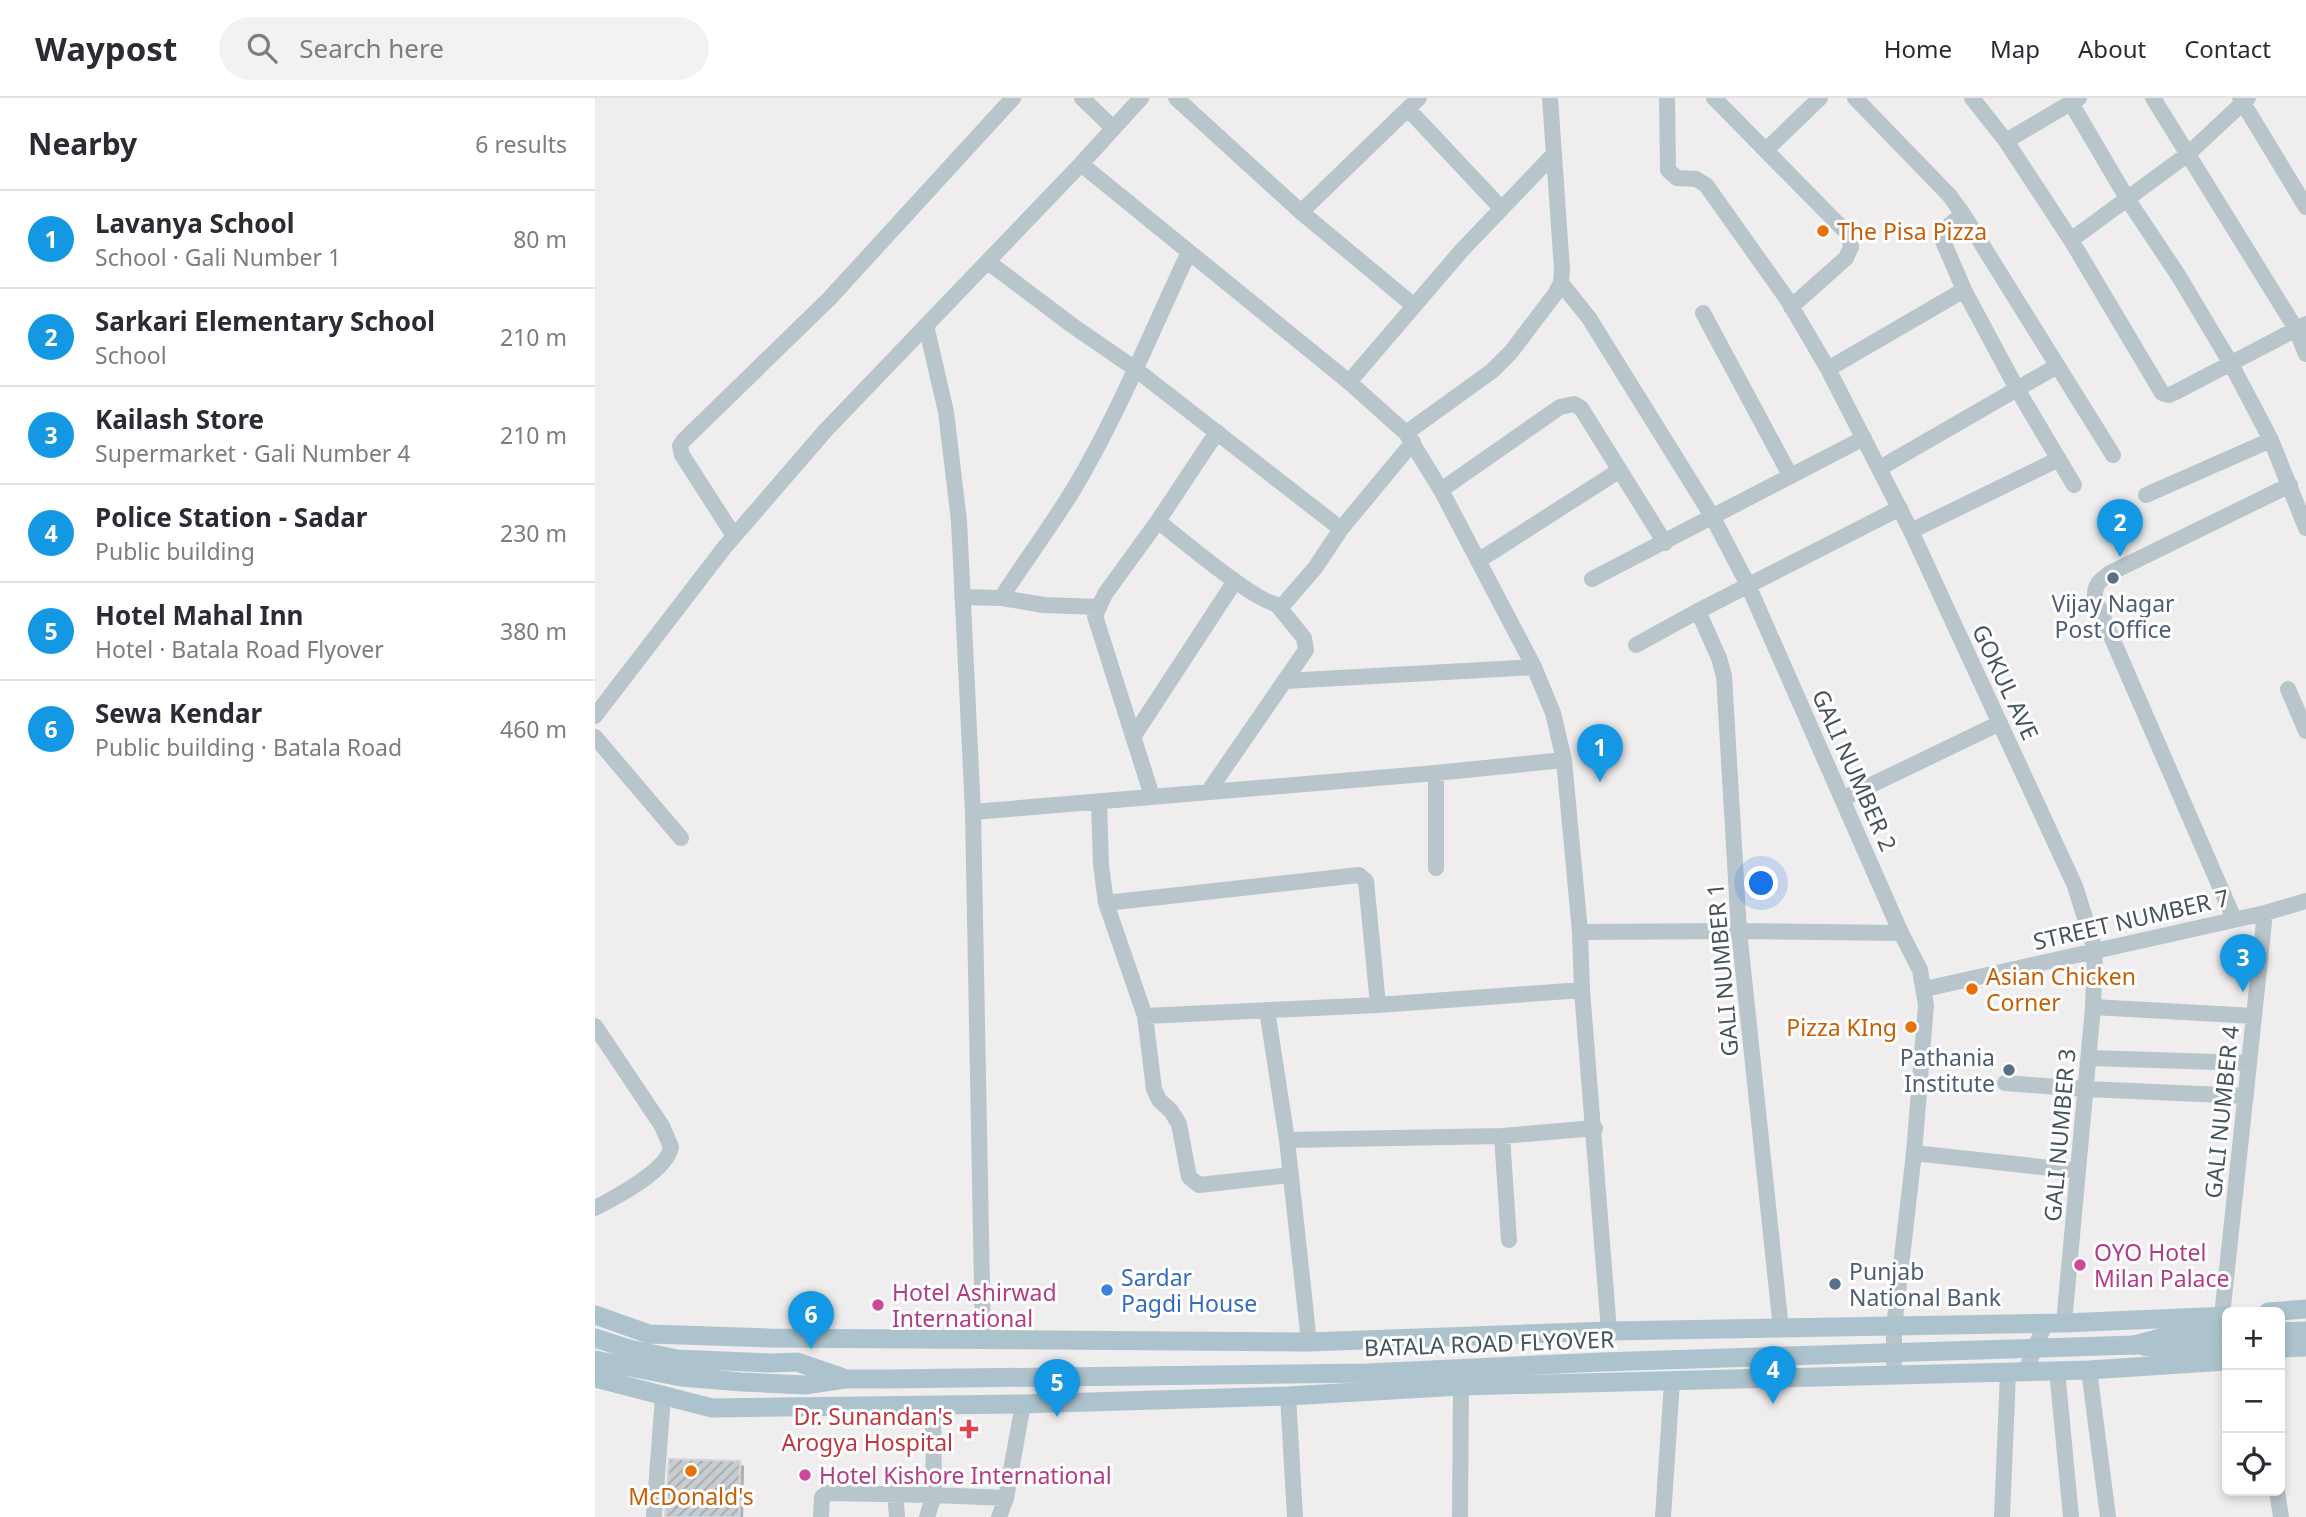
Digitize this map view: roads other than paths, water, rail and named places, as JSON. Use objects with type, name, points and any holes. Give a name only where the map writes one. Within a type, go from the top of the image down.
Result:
[{"type":"main road","points":[[2285,1311],[2306,1309]]},
{"type":"main road","points":[[595,1315],[649,1334],[770,1338],[1309,1342],[1609,1331],[2222,1322]]},
{"type":"main road","name":"BATALA ROAD FLYOVER","points":[[2135,1345],[2222,1323]]},
{"type":"main road","points":[[2285,1332],[2306,1331]]},
{"type":"main road","points":[[595,1338],[629,1349],[677,1359],[797,1362],[845,1379]]},
{"type":"main road","points":[[770,1338],[771,1363]]},
{"type":"main road","name":"BATALA ROAD FLYOVER","points":[[845,1379],[1368,1373],[1601,1362],[2135,1345],[2174,1350],[2222,1349]]},
{"type":"main road","points":[[2285,1348],[2306,1347]]},
{"type":"main road","points":[[2285,1359],[2306,1358]]},
{"type":"main road","points":[[595,1360],[681,1377],[742,1382],[805,1385],[845,1379]]},
{"type":"main road","points":[[595,1378],[712,1408],[1023,1404],[1288,1396],[1461,1386],[2089,1370],[2222,1361]]},
{"type":"street","points":[[734,536],[683,455],[680,446],[683,441],[829,299],[1013,98]]},
{"type":"street","points":[[1082,98],[1113,128]]},
{"type":"street","points":[[595,716],[734,536],[825,431],[1141,98]]},
{"type":"street","points":[[1176,98],[1301,212],[1413,305]]},
{"type":"street","points":[[1278,606],[1288,602],[1409,437],[1492,371],[1511,352],[1561,283],[1550,98]]},
{"type":"street","name":"GOKUL AVE","points":[[1667,98],[1668,170],[1677,178],[1696,179],[1706,185],[1747,240],[1828,369],[1912,531],[2067,864],[2095,950]]},
{"type":"street","points":[[1714,98],[1844,229],[1851,241],[1846,258],[1791,307]]},
{"type":"street","points":[[1766,150],[1820,98]]},
{"type":"street","points":[[1855,98],[1949,195],[1963,214],[2113,455]]},
{"type":"street","points":[[1972,98],[2006,141],[2071,240],[2162,393],[2176,391],[2301,327]]},
{"type":"street","points":[[2153,98],[2301,327],[2306,354]]},
{"type":"street","points":[[2006,141],[2075,100],[2128,200],[2178,275],[2230,362],[2271,440],[2306,528]]},
{"type":"street","points":[[2071,240],[2188,155],[2244,100],[2306,206]]},
{"type":"street","points":[[1301,212],[1413,103],[1501,208]]},
{"type":"street","points":[[1349,382],[1413,305],[1554,154]]},
{"type":"street","points":[[1081,164],[1349,382],[1409,437],[1441,490],[1534,667],[1553,713],[1564,760],[1580,933],[1609,1331]]},
{"type":"street","points":[[1963,214],[1946,228],[1943,241],[1964,290],[2017,389],[2074,485]]},
{"type":"street","points":[[1001,598],[1075,488],[1106,431],[1189,252]]},
{"type":"street","points":[[988,262],[1134,368],[1341,529]]},
{"type":"street","name":"GALI NUMBER 2","points":[[1561,283],[1589,318],[1712,516],[1748,585],[1901,933],[1920,970],[1926,1005],[1914,1153],[1894,1327],[1894,1376]]},
{"type":"street","points":[[1828,369],[1964,290]]},
{"type":"street","points":[[1703,313],[1790,475]]},
{"type":"street","points":[[926,326],[946,412],[959,521],[973,812],[983,1340]]},
{"type":"street","points":[[1880,468],[2057,366]]},
{"type":"street","points":[[1441,490],[1560,407],[1574,404],[1581,408],[1665,543]]},
{"type":"street","points":[[1151,796],[1096,624],[1097,607],[1217,432]]},
{"type":"street","points":[[1593,579],[1864,438]]},
{"type":"street","points":[[2146,495],[2271,440]]},
{"type":"street","points":[[1912,531],[2059,459]]},
{"type":"street","points":[[1478,561],[1619,470]]},
{"type":"street","points":[[2234,919],[2095,599],[2094,591],[2095,586],[2110,573],[2290,485]]},
{"type":"street","points":[[1636,645],[1900,508]]},
{"type":"street","points":[[1158,521],[1235,581],[1278,606],[1304,638],[1306,645],[1306,650],[1208,792]]},
{"type":"street","points":[[1133,737],[1235,581]]},
{"type":"street","points":[[962,597],[1097,607]]},
{"type":"street","name":"GALI NUMBER 1","points":[[1698,611],[1724,676],[1739,931],[1781,1329]]},
{"type":"street","points":[[1285,681],[1534,667]]},
{"type":"street","points":[[2288,689],[2306,731]]},
{"type":"street","points":[[1842,799],[2000,723]]},
{"type":"street","points":[[595,737],[681,838]]},
{"type":"street","points":[[973,812],[1436,774],[1564,760]]},
{"type":"street","points":[[1436,774],[1436,868]]},
{"type":"street","points":[[1099,802],[1101,865],[1106,903],[1145,1016],[1154,1089],[1159,1100],[1171,1111],[1179,1124],[1191,1181],[1199,1185],[1291,1175]]},
{"type":"street","points":[[1106,903],[1359,875],[1366,881],[1378,1004]]},
{"type":"street","name":"STREET NUMBER 7","points":[[1925,989],[2265,913],[2306,901]]},
{"type":"street","name":"GALI NUMBER 4","points":[[2227,1307],[2265,913]]},
{"type":"street","points":[[1580,933],[1901,933]]},
{"type":"street","name":"GALI NUMBER 3","points":[[2016,1372],[2054,1324],[2078,1171],[2093,1007],[2095,950]]},
{"type":"street","points":[[1145,1016],[1583,990]]},
{"type":"street","points":[[2093,1007],[2254,1016]]},
{"type":"street","points":[[1267,1010],[1287,1140],[1309,1342]]},
{"type":"street","points":[[595,1026],[662,1126],[671,1147],[665,1161],[595,1208]]},
{"type":"street","points":[[2089,1058],[2249,1063]]},
{"type":"street","points":[[2004,1083],[2246,1096]]},
{"type":"street","points":[[1287,1140],[1502,1136],[1595,1128]]},
{"type":"street","points":[[1502,1136],[1509,1240]]},
{"type":"street","points":[[1914,1153],[2078,1171]]},
{"type":"street","points":[[2057,1370],[2071,1517]]},
{"type":"street","points":[[2089,1370],[2108,1517]]},
{"type":"street","points":[[2002,1517],[2016,1372]]},
{"type":"street","points":[[1663,1517],[1672,1382]]},
{"type":"street","points":[[1459,1517],[1461,1386]]},
{"type":"street","points":[[654,1517],[663,1396]]},
{"type":"street","points":[[1288,1396],[1295,1517]]},
{"type":"street","points":[[999,1517],[1006,1498],[1023,1404]]},
{"type":"street","points":[[927,1517],[935,1495],[933,1405]]},
{"type":"street","points":[[821,1517],[822,1497],[827,1493],[1006,1498]]},
{"type":"street","points":[[895,1493],[897,1517]]},
{"type":"street","points":[[2278,1496],[2281,1517]]},
{"type":"place","name":"The Pisa Pizza","points":[[1823,231]]},
{"type":"place","name":"Sarkari Elementary School","points":[[2120,557]]},
{"type":"place","name":"Vijay Nagar Post Office","points":[[2113,578]]},
{"type":"place","name":"Lavanya School","points":[[1600,782]]},
{"type":"place","name":"Asian Chicken Corner","points":[[1972,989]]},
{"type":"place","name":"Kailash Store","points":[[2243,992]]},
{"type":"place","name":"Pizza KIng","points":[[1911,1027]]},
{"type":"place","name":"Pathania Institute","points":[[2009,1070]]},
{"type":"place","name":"OYO Hotel Milan Palace","points":[[2080,1265]]},
{"type":"place","name":"Punjab National Bank","points":[[1835,1284]]},
{"type":"place","name":"Sardar Pagdi House","points":[[1107,1290]]},
{"type":"place","name":"Hotel Ashirwad International","points":[[878,1305]]},
{"type":"place","name":"Sewa Kendar","points":[[811,1349]]},
{"type":"place","name":"Police Station - Sadar","points":[[1773,1404]]},
{"type":"place","name":"Hotel Mahal Inn","points":[[1057,1417]]},
{"type":"place","name":"Dr. Sunandan's Arogya Hospital","points":[[969,1429]]},
{"type":"place","name":"McDonald's","points":[[691,1471]]},
{"type":"place","name":"Hotel Kishore International","points":[[805,1475]]}]
